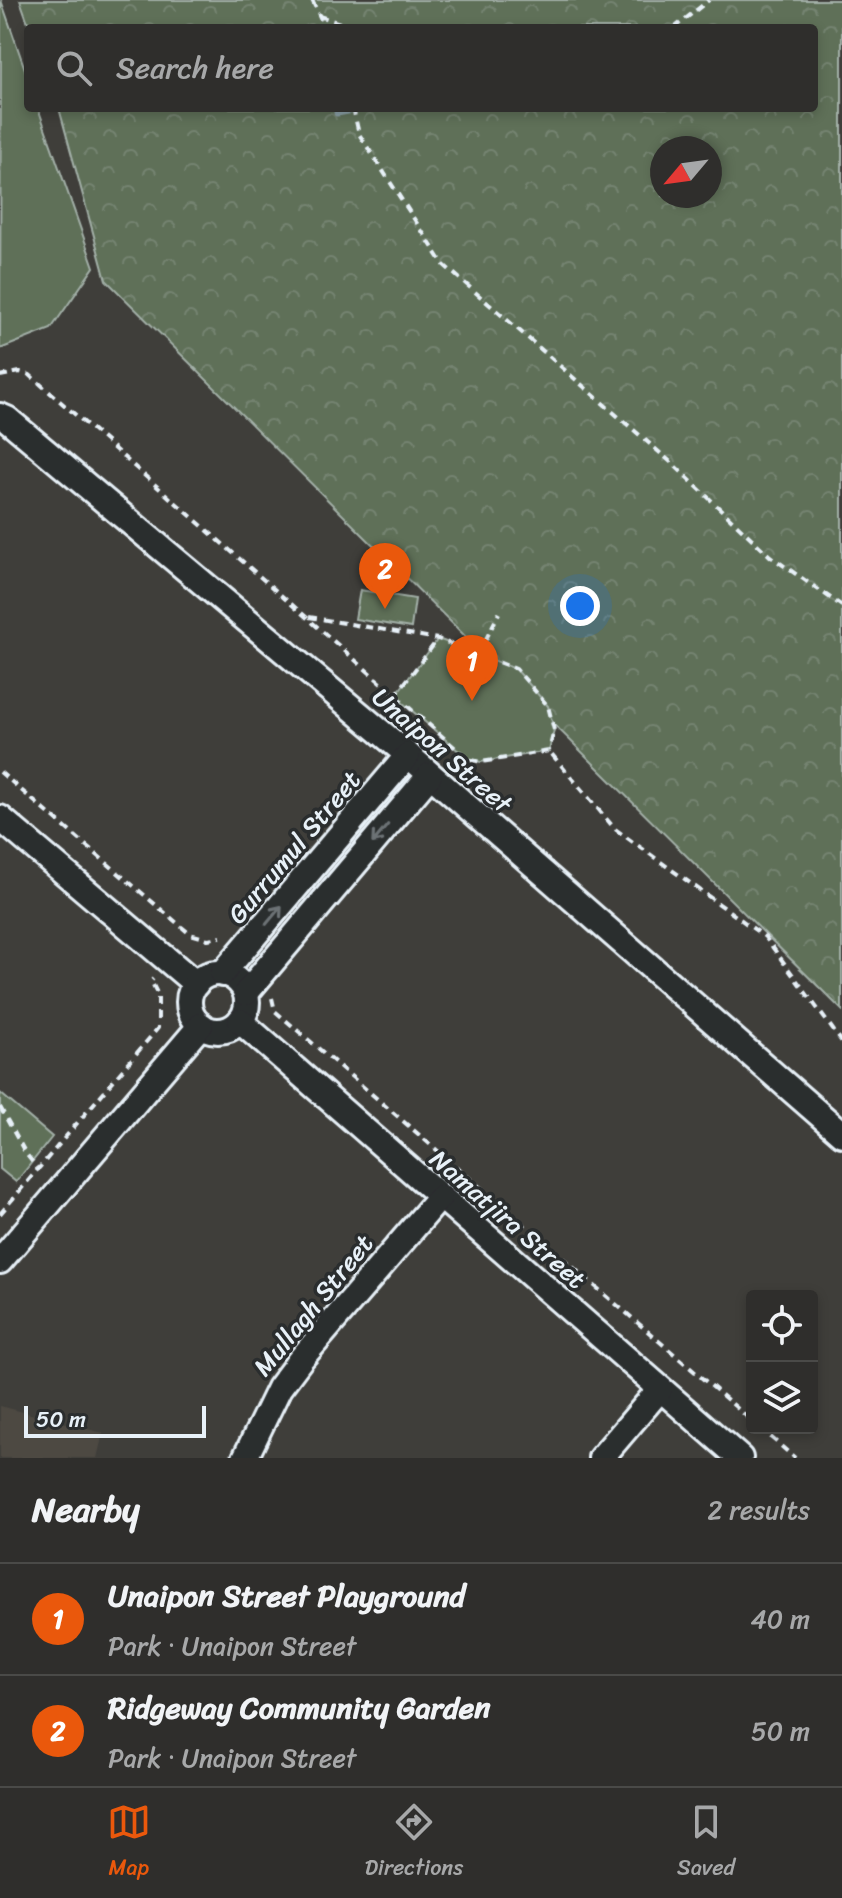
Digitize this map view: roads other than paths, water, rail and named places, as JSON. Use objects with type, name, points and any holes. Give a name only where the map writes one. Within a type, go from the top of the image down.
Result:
[{"type":"street","name":"Unaipon Street","points":[[0,416],[408,755],[842,1134]]},
{"type":"street","name":"Gurrumul Street","points":[[222,974],[408,755]]},
{"type":"street","points":[[246,993],[430,775]]},
{"type":"street","points":[[0,818],[196,984]]},
{"type":"street","points":[[222,974],[237,980],[246,993],[247,1003],[240,1021],[234,1027],[217,1031],[201,1025],[194,1018],[190,1001],[196,984],[203,978],[222,974]]},
{"type":"street","name":"Namatjira Street","points":[[240,1021],[740,1458]]},
{"type":"street","points":[[0,1261],[201,1025]]},
{"type":"street","name":"Mullagh Street","points":[[245,1458],[279,1388],[440,1197]]},
{"type":"street","points":[[601,1458],[660,1389]]},
{"type":"waterway","points":[[337,113],[343,112]]},
{"type":"place","name":"Ridgeway Community Garden","points":[[385,609]]},
{"type":"place","name":"Unaipon Street Playground","points":[[472,701]]}]
